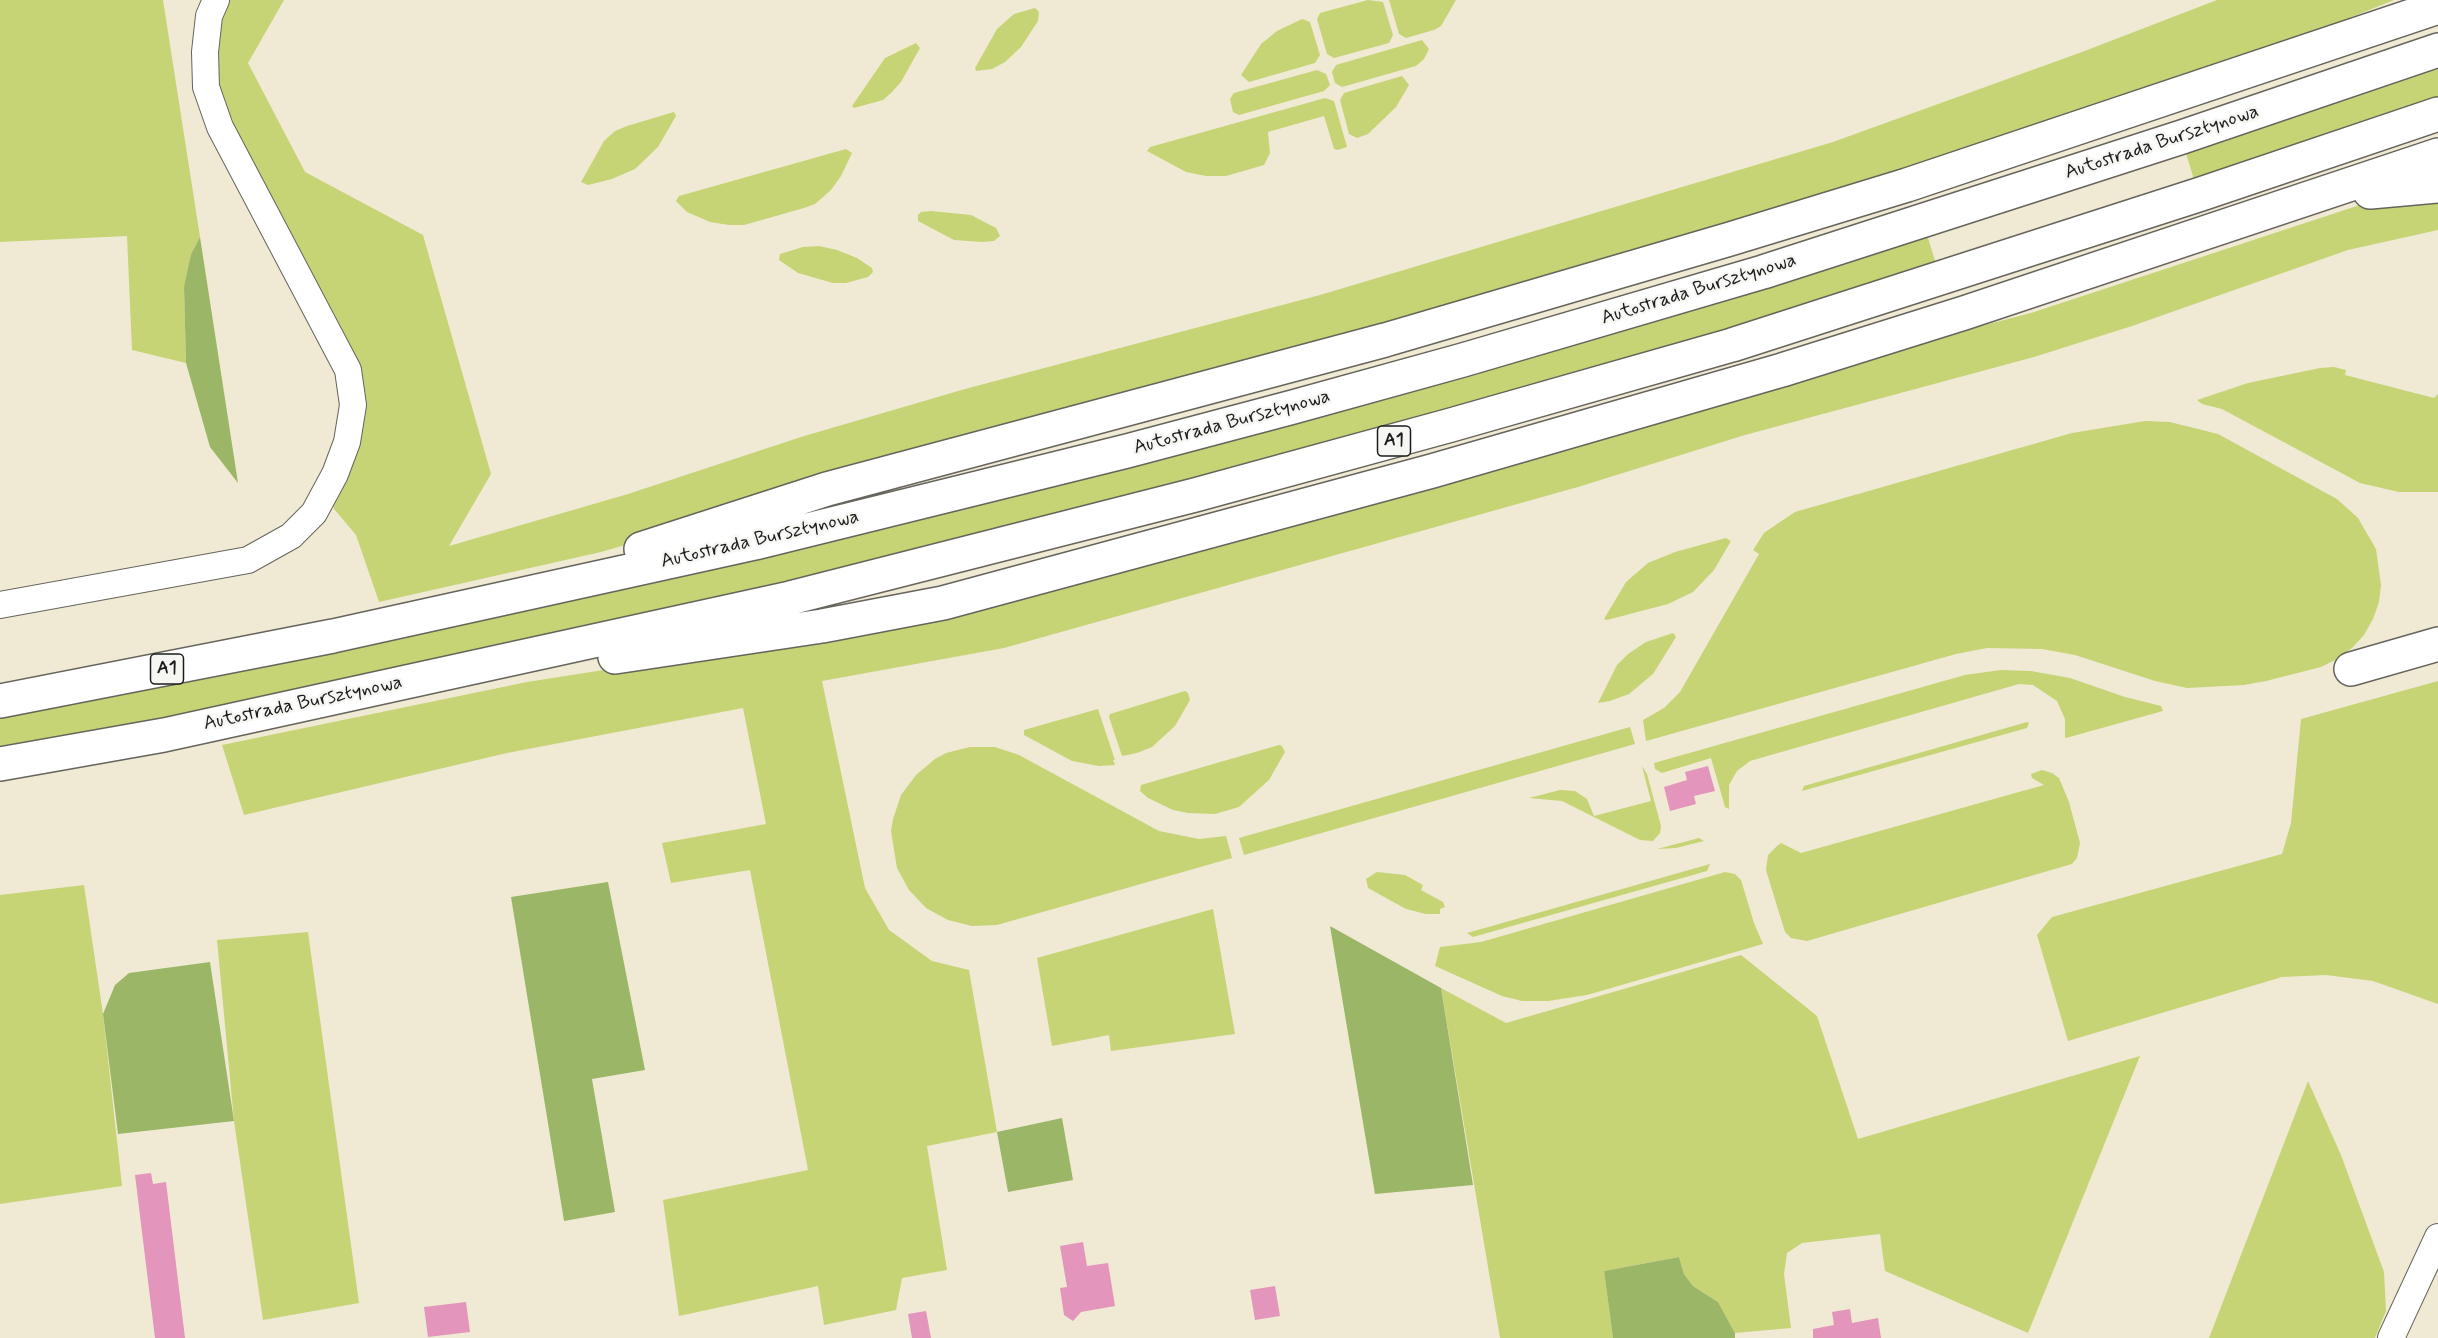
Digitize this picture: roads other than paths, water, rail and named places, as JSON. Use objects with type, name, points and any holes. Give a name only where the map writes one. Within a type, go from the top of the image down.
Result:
[{"type":"highway","points":[[2320,46],[2413,0]]},
{"type":"highway","points":[[333,636],[643,549],[861,479],[1385,340],[1730,239],[1907,185],[2438,7]]},
{"type":"highway","name":"Autostrada Bursztynowa","points":[[0,701],[333,636],[755,543],[1127,451],[1463,360],[1797,261],[2237,119],[2438,50]]},
{"type":"highway","name":"Autostrada Bursztynowa","points":[[0,764],[164,735],[790,598],[1195,495],[1732,345],[2201,195],[2438,114]]},
{"type":"highway","points":[[331,698],[822,626],[943,603],[1420,474],[1782,370],[2107,267],[2438,154]]},
{"type":"highway","points":[[2312,198],[2438,186]]},
{"type":"highway","points":[[2352,669],[2438,644]]},
{"type":"street","points":[[0,605],[248,560],[291,536],[314,513],[335,474],[343,453],[353,405],[348,370],[220,127],[206,87],[206,40],[209,16],[216,0]]},
{"type":"street","points":[[2391,1338],[2438,1237]]}]
